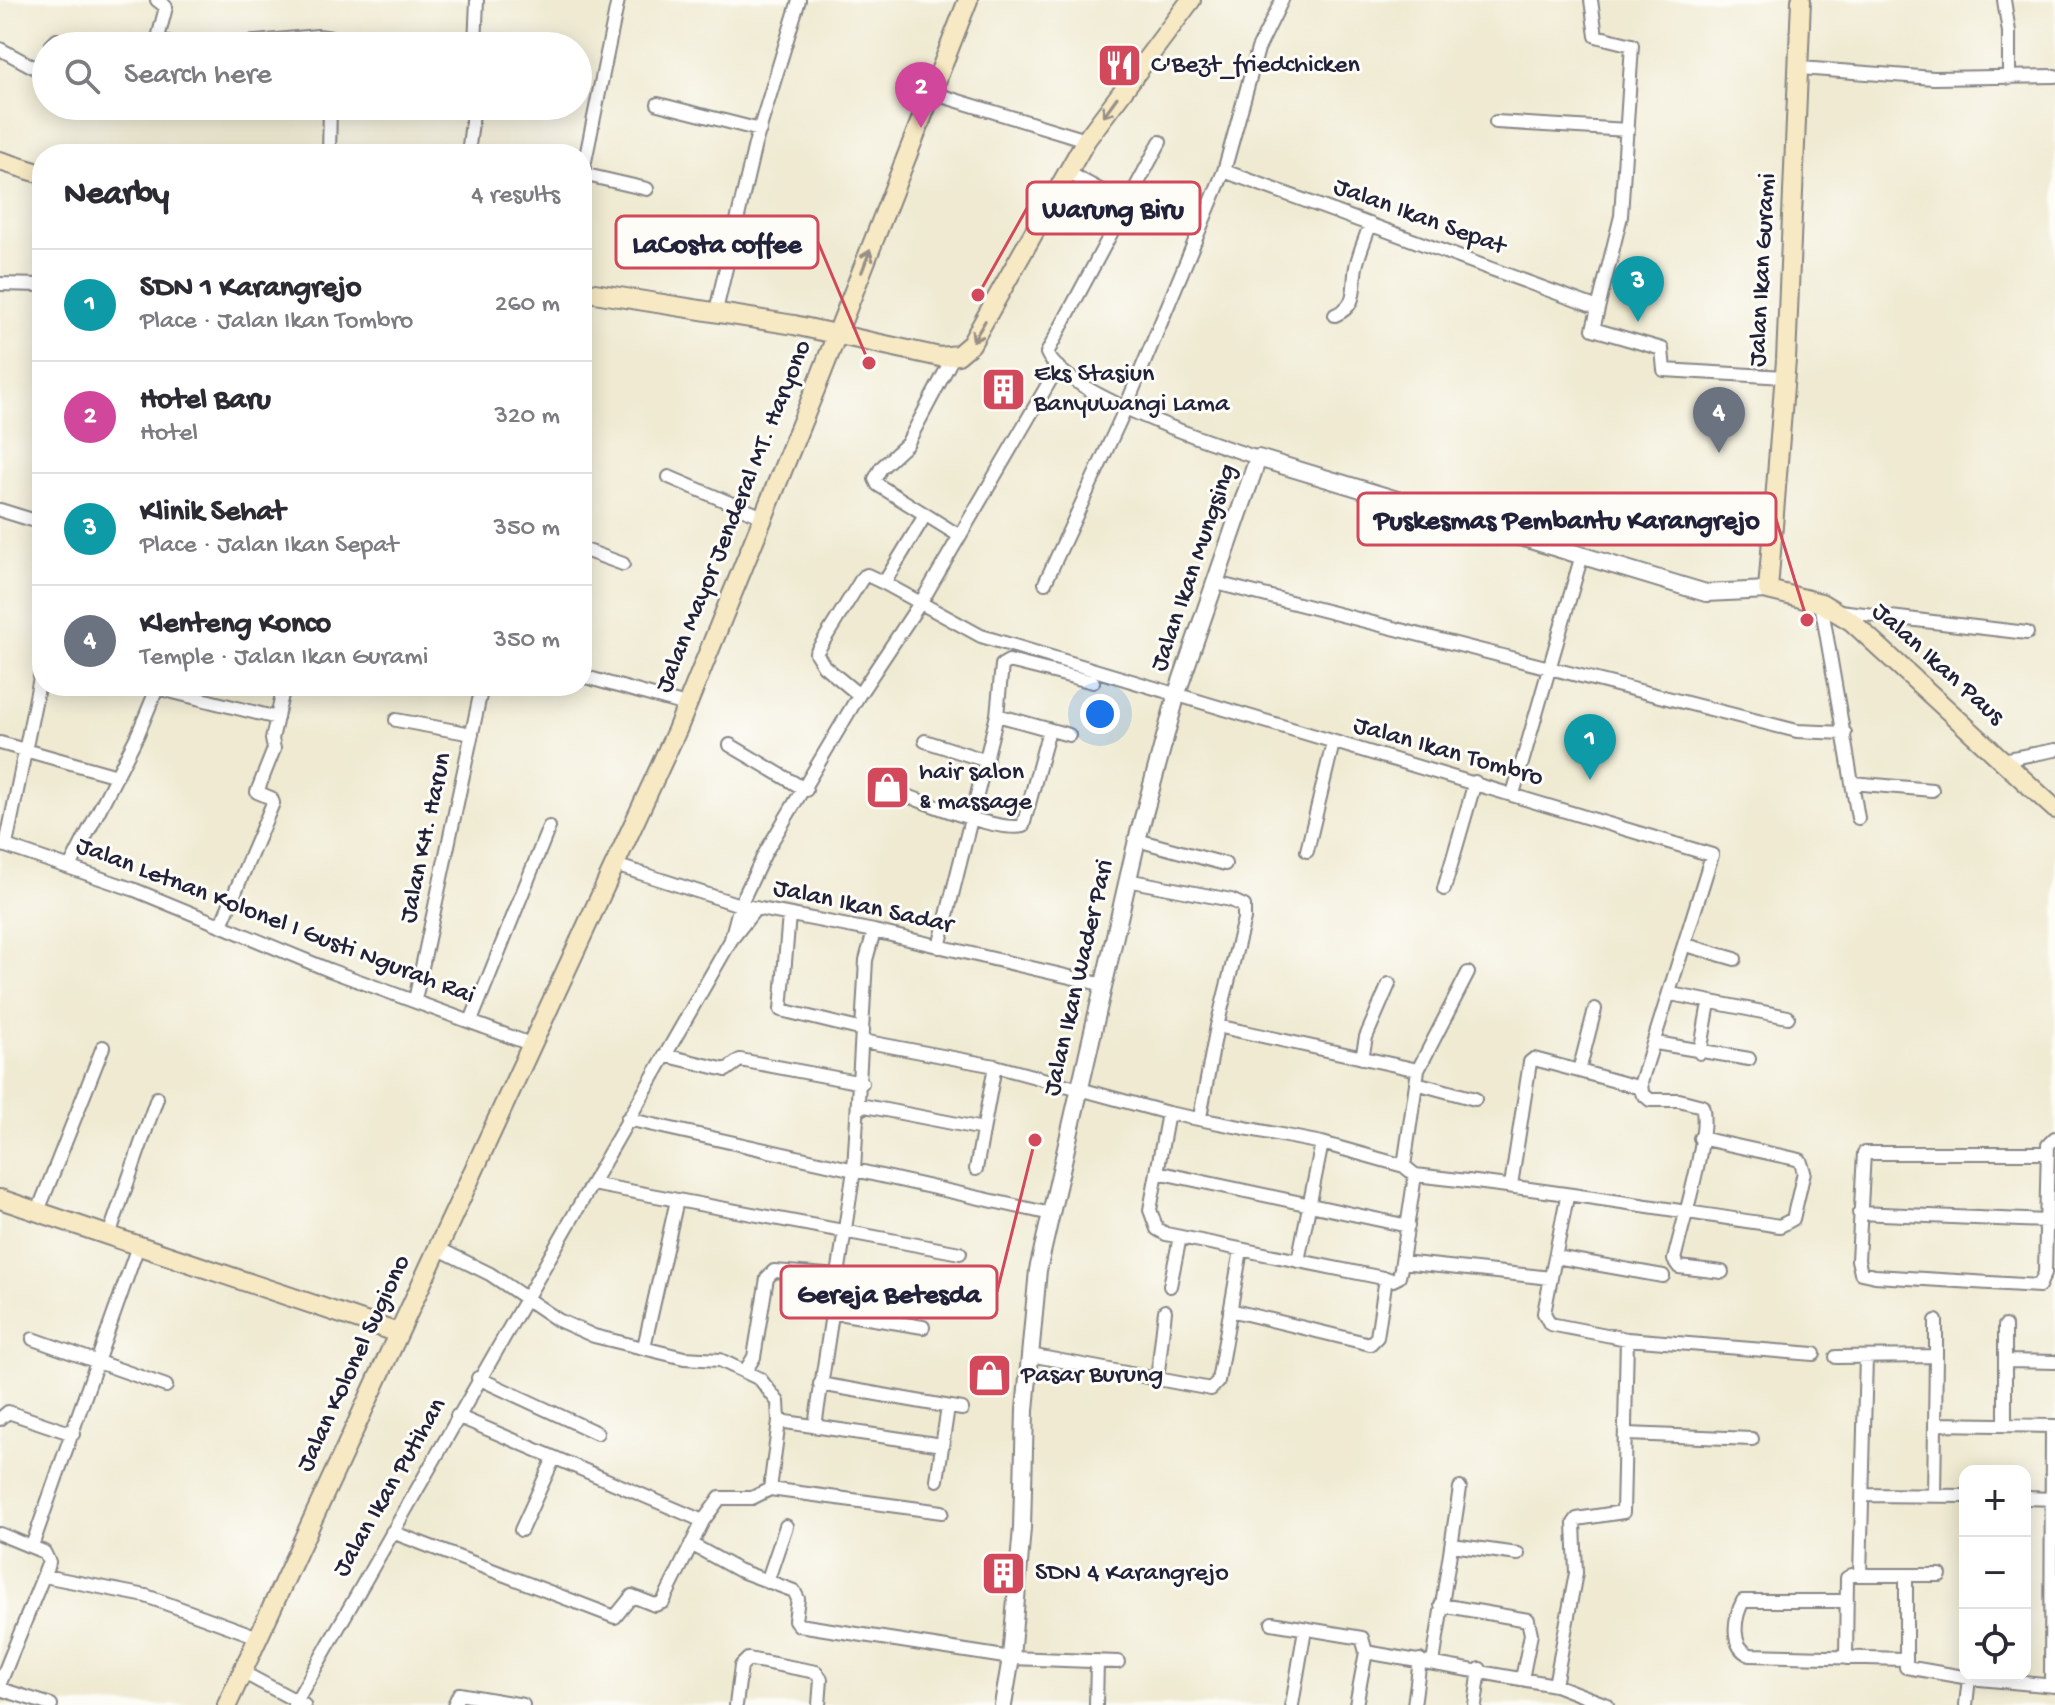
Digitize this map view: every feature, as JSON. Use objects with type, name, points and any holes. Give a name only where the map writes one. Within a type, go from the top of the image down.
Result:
[{"type":"main road","name":"Jalan Mayor Jenderal MT. Haryono","points":[[533,1045],[686,705],[837,334],[968,0]]},
{"type":"main road","points":[[592,293],[953,357],[965,351],[978,334],[1086,140],[1191,0]]},
{"type":"main road","name":"Jalan Ikan Gurami","points":[[1768,590],[1785,377],[1801,0]]},
{"type":"main road","points":[[0,161],[32,171]]},
{"type":"main road","name":"Jalan Ikan Paus","points":[[1768,590],[1828,607],[1851,621],[2055,809]]},
{"type":"main road","name":"Jalan Kolonel Sugiono","points":[[227,1705],[533,1045]]},
{"type":"main road","points":[[0,1199],[398,1333]]},
{"type":"street","points":[[157,0],[166,7],[159,32]]},
{"type":"street","points":[[468,0],[477,0],[476,32]]},
{"type":"street","points":[[588,144],[618,0]]},
{"type":"street","points":[[715,315],[760,130],[799,0]]},
{"type":"street","points":[[1045,583],[1126,408],[1224,171],[1258,49],[1282,0]]},
{"type":"street","points":[[1591,0],[1596,36],[1632,43],[1620,222],[1593,329],[1662,349],[1662,369],[1785,377]]},
{"type":"street","points":[[2004,0],[2009,32],[2009,78]]},
{"type":"street","points":[[0,49],[32,66]]},
{"type":"street","points":[[1800,68],[1881,76],[2055,76]]},
{"type":"street","points":[[932,93],[1086,140]]},
{"type":"street","points":[[658,104],[760,130]]},
{"type":"street","points":[[329,144],[330,120]]},
{"type":"street","points":[[469,144],[472,120]]},
{"type":"street","points":[[1496,122],[1628,130]]},
{"type":"street","points":[[1160,142],[1048,346],[1048,357],[1058,367],[1126,408],[1177,431],[1258,458],[1706,593],[1768,590]]},
{"type":"street","name":"Jalan Ikan Sepat","points":[[1224,171],[1598,308]]},
{"type":"street","points":[[1067,172],[1126,204]]},
{"type":"street","points":[[592,177],[647,189]]},
{"type":"street","points":[[1335,315],[1348,309],[1354,298],[1356,266],[1370,224]]},
{"type":"street","points":[[0,284],[32,285]]},
{"type":"street","points":[[953,357],[907,444],[875,476],[878,485],[924,517],[958,535]]},
{"type":"street","points":[[731,940],[740,905],[765,853],[806,790],[859,695],[920,604],[1058,367]]},
{"type":"street","name":"Jalan Ikan Mungsing","points":[[1177,693],[1258,458]]},
{"type":"street","points":[[669,477],[763,517]]},
{"type":"street","points":[[0,510],[32,520]]},
{"type":"street","points":[[859,695],[824,666],[816,653],[863,577],[884,583],[924,517]]},
{"type":"street","points":[[592,553],[623,564]]},
{"type":"street","points":[[1513,794],[1582,555]]},
{"type":"street","name":"Jalan Ikan Tombro","points":[[884,583],[971,630],[1333,743],[1708,852],[1713,860],[1686,945]]},
{"type":"street","points":[[1216,583],[1547,670],[1797,731],[1845,733]]},
{"type":"street","points":[[1858,818],[1828,607],[2027,633]]},
{"type":"street","points":[[939,947],[987,761],[997,715],[1002,665],[1006,661],[1093,682]]},
{"type":"street","points":[[592,679],[686,705]]},
{"type":"street","name":"Jalan Ikan Wader Pari","points":[[1003,1705],[1011,1658],[1022,1528],[1025,1410],[1038,1270],[1127,880],[1177,693]]},
{"type":"street","points":[[3,844],[36,696]]},
{"type":"street","points":[[70,867],[117,776],[153,696]]},
{"type":"street","points":[[192,696],[277,718]]},
{"type":"street","points":[[221,925],[273,803],[271,798],[257,792],[274,749],[272,742],[282,696]]},
{"type":"street","name":"Jalan KH. Harun","points":[[415,1000],[480,696]]},
{"type":"street","points":[[997,715],[1069,735]]},
{"type":"street","points":[[396,720],[472,734]]},
{"type":"street","points":[[880,786],[972,817],[1012,828],[1023,826],[1049,730]]},
{"type":"street","points":[[925,741],[987,761]]},
{"type":"street","points":[[0,743],[117,776]]},
{"type":"street","points":[[1307,851],[1333,743]]},
{"type":"street","points":[[730,745],[806,790]]},
{"type":"street","points":[[2002,760],[2055,750]]},
{"type":"street","points":[[1444,889],[1475,782]]},
{"type":"street","points":[[1852,783],[1932,790]]},
{"type":"street","points":[[471,1021],[549,827]]},
{"type":"street","points":[[1137,840],[1225,864]]},
{"type":"street","name":"Jalan Letnan Kolonel I Gusti Ngurah Rai","points":[[3,844],[533,1045]]},
{"type":"street","name":"Jalan Ikan Sadar","points":[[615,865],[740,905],[874,931],[1104,985]]},
{"type":"street","points":[[1127,880],[1231,900],[1244,906],[1244,919],[1217,1026],[1200,1117]]},
{"type":"street","points":[[731,940],[756,908]]},
{"type":"street","points":[[789,915],[781,1010],[863,1036],[995,1066],[1168,1113],[1322,1143],[1404,1166],[1415,1175],[1511,1185],[1567,1197],[1786,1225],[1795,1214],[1804,1172],[1796,1158],[1700,1138]]},
{"type":"street","points":[[815,1426],[854,1170],[862,1083],[866,960],[874,931]]},
{"type":"street","name":"Jalan Ikan Putihan","points":[[298,1704],[525,1295],[627,1119],[668,1056],[731,940]]},
{"type":"street","points":[[1641,1088],[1686,945],[1735,959]]},
{"type":"street","points":[[1404,1166],[1417,1076],[1468,973]]},
{"type":"street","points":[[1362,1058],[1366,1037],[1389,984]]},
{"type":"street","points":[[1671,994],[1788,1017]]},
{"type":"street","points":[[1700,1053],[1709,1003]]},
{"type":"street","points":[[1579,1071],[1595,1009]]},
{"type":"street","points":[[1217,1026],[1362,1058],[1475,1099]]},
{"type":"street","points":[[1656,1043],[1749,1059]]},
{"type":"street","points":[[38,1211],[103,1047]]},
{"type":"street","points":[[668,1056],[726,1070],[740,1060],[862,1083]]},
{"type":"street","points":[[1511,1185],[1531,1059],[1641,1088],[1650,1100],[1679,1100],[1702,1106],[1704,1116],[1676,1264],[1722,1272]]},
{"type":"street","points":[[976,1169],[995,1066]]},
{"type":"street","points":[[109,1235],[157,1098]]},
{"type":"street","points":[[860,1105],[983,1129]]},
{"type":"street","points":[[1168,1113],[1150,1216],[1157,1229],[1180,1237],[1386,1278],[1399,1277],[1415,1175]]},
{"type":"street","points":[[627,1119],[1051,1214]]},
{"type":"street","points":[[2047,1153],[1864,1153],[1859,1213],[1858,1260],[1861,1273],[2030,1287],[2044,1281],[2047,1153],[2048,1145],[2055,1138]]},
{"type":"street","points":[[1298,1261],[1322,1143]]},
{"type":"street","points":[[1157,1172],[1408,1226]]},
{"type":"street","points":[[592,1184],[960,1253]]},
{"type":"street","points":[[1567,1197],[1544,1313],[1546,1321],[1554,1326],[1627,1339],[1814,1354]]},
{"type":"street","points":[[644,1347],[677,1200]]},
{"type":"street","points":[[1859,1213],[2046,1221]]},
{"type":"street","points":[[1170,1286],[1180,1237]]},
{"type":"street","points":[[32,1546],[138,1246]]},
{"type":"street","points":[[437,1248],[525,1295],[558,1320],[594,1336],[684,1358],[720,1360],[746,1370],[770,1388],[778,1402],[779,1421],[770,1489]]},
{"type":"street","points":[[1030,1355],[1206,1390],[1215,1386],[1241,1250]]},
{"type":"street","points":[[1556,1257],[1663,1276]]},
{"type":"street","points":[[1402,1262],[1551,1278]]},
{"type":"street","points":[[746,1370],[754,1357],[769,1273],[838,1273],[944,1284]]},
{"type":"street","points":[[1230,1310],[1370,1344],[1377,1337],[1386,1278]]},
{"type":"street","points":[[1157,1380],[1165,1311]]},
{"type":"street","points":[[831,1312],[923,1327]]},
{"type":"street","points":[[1934,1495],[1936,1321]]},
{"type":"street","points":[[2005,1326],[2005,1425]]},
{"type":"street","points":[[33,1339],[166,1386]]},
{"type":"street","points":[[1555,1685],[1576,1573],[1574,1523],[1577,1519],[1623,1512],[1627,1339]]},
{"type":"street","points":[[1836,1357],[1936,1356]]},
{"type":"street","points":[[1860,1575],[1866,1357]]},
{"type":"street","points":[[2007,1361],[2055,1362]]},
{"type":"street","points":[[478,1378],[597,1433]]},
{"type":"street","points":[[820,1384],[962,1409]]},
{"type":"street","points":[[937,1480],[948,1407]]},
{"type":"street","points":[[0,1419],[8,1412],[73,1434]]},
{"type":"street","points":[[457,1416],[703,1521]]},
{"type":"street","points":[[779,1421],[942,1445]]},
{"type":"street","points":[[1935,1424],[2054,1426],[2053,1686],[2000,1681]]},
{"type":"street","points":[[1627,1434],[1752,1439]]},
{"type":"street","points":[[521,1530],[554,1458]]},
{"type":"street","points":[[1414,1705],[1441,1605],[1460,1488]]},
{"type":"street","points":[[392,1532],[615,1617],[632,1596],[655,1605],[663,1602],[703,1521],[720,1498],[752,1498],[770,1489],[942,1512]]},
{"type":"street","points":[[1864,1495],[1959,1496]]},
{"type":"street","points":[[2031,1498],[2053,1499]]},
{"type":"street","points":[[767,1582],[786,1526]]},
{"type":"street","points":[[0,1534],[32,1546],[49,1557],[0,1686],[51,1705]]},
{"type":"street","points":[[691,1544],[797,1595],[795,1620],[799,1625],[1011,1658],[1118,1662]]},
{"type":"street","points":[[1452,1545],[1518,1554]]},
{"type":"street","points":[[1846,1658],[1844,1601],[1847,1578],[1860,1575],[1940,1575]]},
{"type":"street","points":[[1906,1575],[1905,1659],[1910,1669],[1959,1676]]},
{"type":"street","points":[[44,1576],[146,1596],[258,1637]]},
{"type":"street","points":[[1844,1601],[1743,1601],[1739,1609],[1736,1644],[1739,1651],[1750,1655],[1905,1659]]},
{"type":"street","points":[[1441,1605],[1528,1620],[1531,1634],[1522,1679]]},
{"type":"street","points":[[1272,1623],[1362,1638],[1366,1652],[1356,1705]]},
{"type":"street","points":[[1292,1705],[1305,1629]]},
{"type":"street","points":[[1366,1652],[1480,1669],[1555,1685],[1607,1705]]},
{"type":"street","points":[[736,1705],[741,1666],[751,1659],[816,1672],[821,1679],[819,1705]]},
{"type":"street","points":[[1096,1705],[1097,1661]]},
{"type":"street","points":[[1475,1705],[1480,1669]]},
{"type":"street","points":[[242,1672],[298,1704]]},
{"type":"street","points":[[1966,1705],[1969,1681]]},
{"type":"street","points":[[454,1705],[459,1694],[523,1705]]},
{"type":"place","name":"C'Bezt_friedchicken","points":[[1120,66]]},
{"type":"place","name":"Hotel Baru","points":[[921,128]]},
{"type":"place","name":"Warung Biru","points":[[978,295]]},
{"type":"place","name":"Klinik Sehat","points":[[1638,322]]},
{"type":"place","name":"LaCosta coffee","points":[[869,363]]},
{"type":"place","name":"Eks Stasiun Banyuwangi Lama","points":[[1003,390]]},
{"type":"place","name":"Klenteng Konco","points":[[1719,453]]},
{"type":"place","name":"Puskesmas Pembantu Karangrejo","points":[[1807,620]]},
{"type":"place","name":"SDN 1 Karangrejo","points":[[1590,780]]},
{"type":"place","name":"hair salon & massage","points":[[888,788]]},
{"type":"place","name":"Gereja Betesda","points":[[1035,1140]]},
{"type":"place","name":"Pasar Burung","points":[[990,1376]]},
{"type":"place","name":"SDN 4 Karangrejo","points":[[1004,1574]]}]
